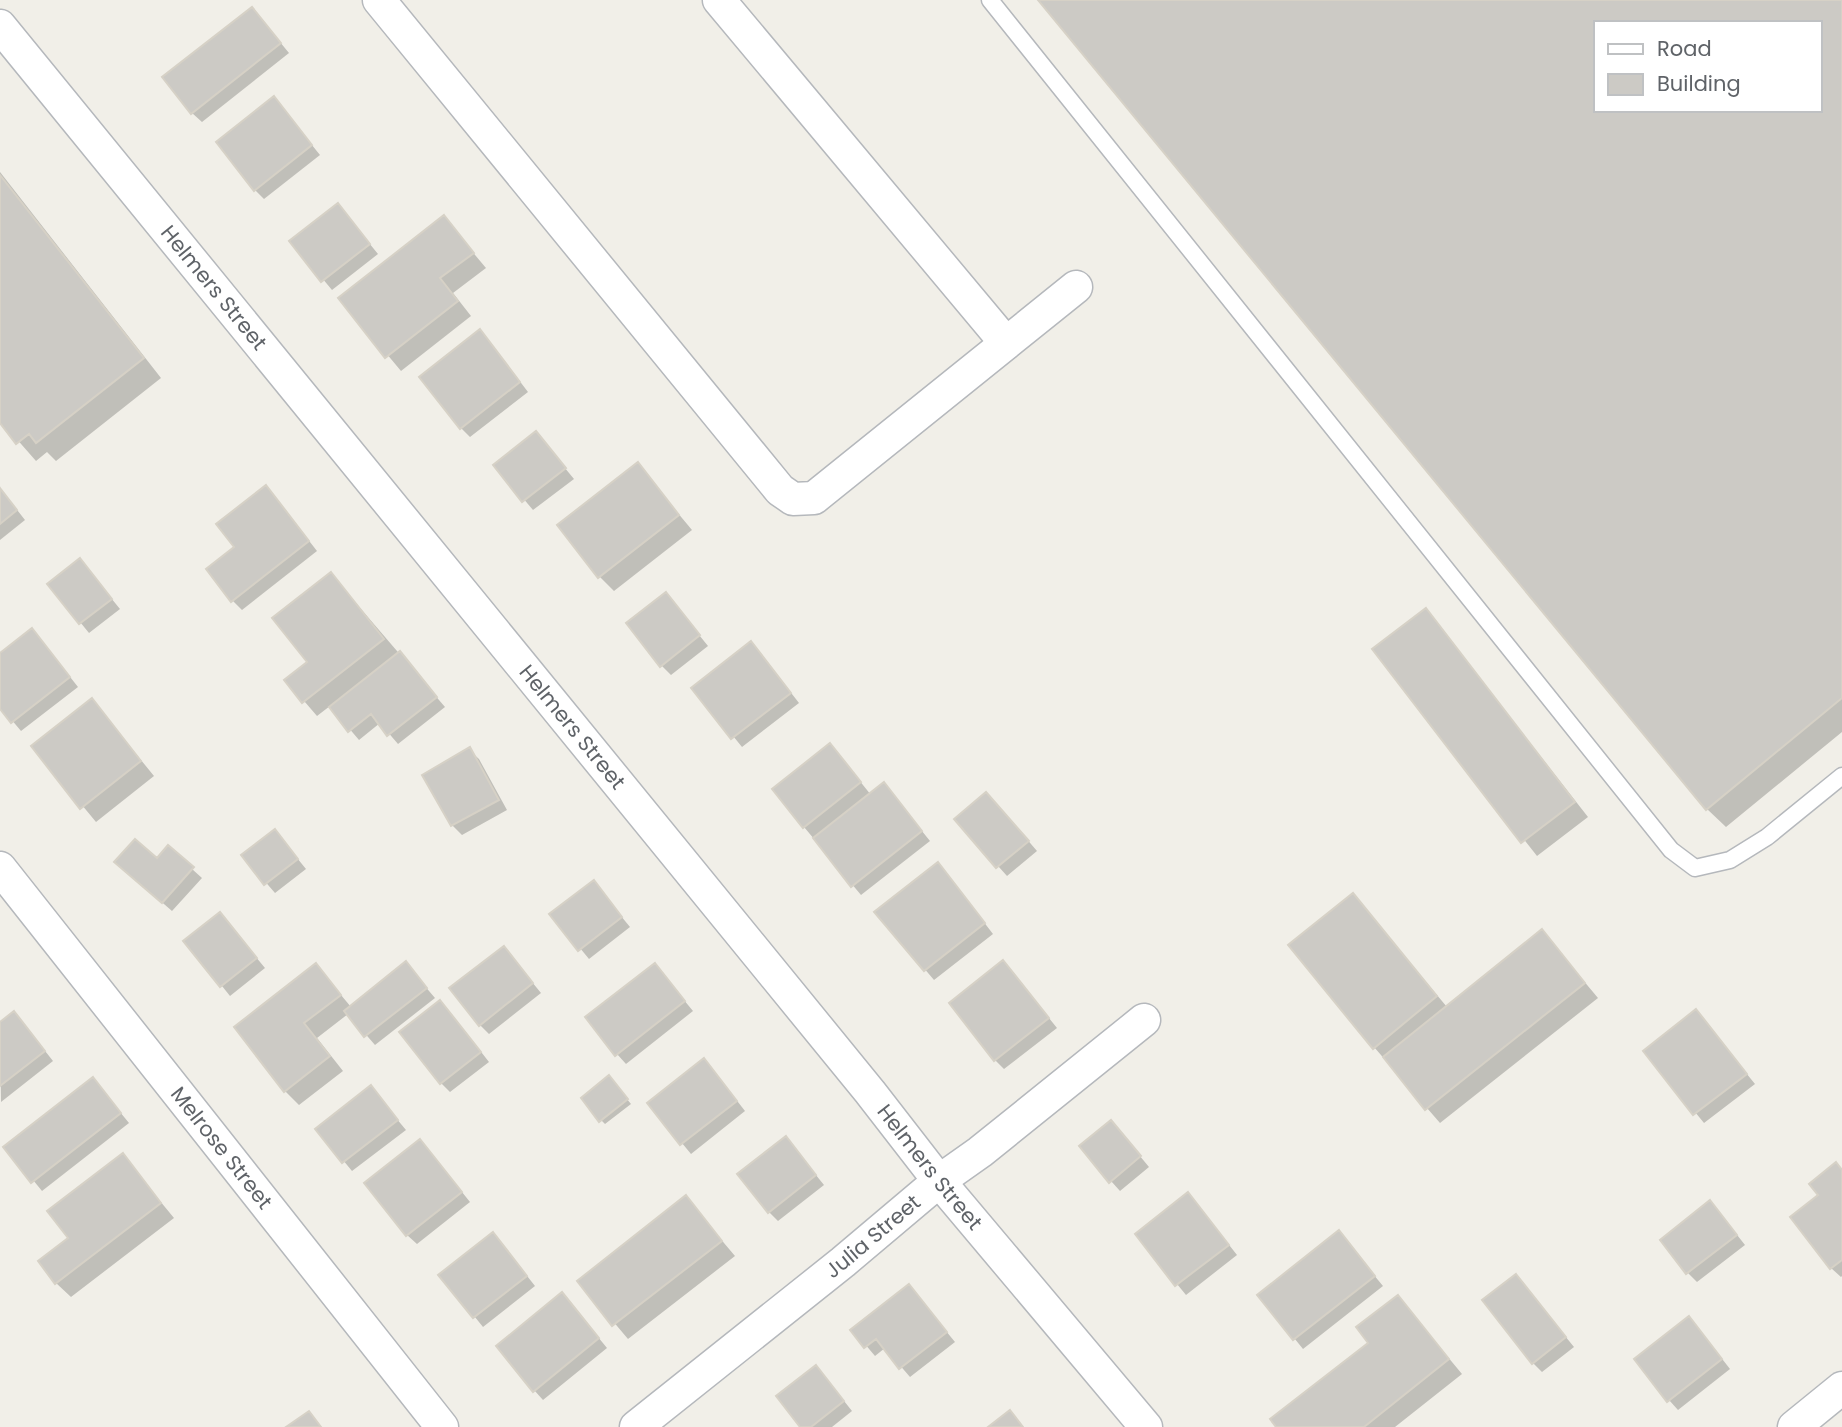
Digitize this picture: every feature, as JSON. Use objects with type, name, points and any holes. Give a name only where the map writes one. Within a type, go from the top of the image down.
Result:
[{"type":"street","points":[[379,0],[780,490],[793,499],[814,498],[1076,287]]},
{"type":"street","points":[[719,0],[1006,343]]},
{"type":"street","name":"Helmers Street","points":[[0,26],[870,1092],[939,1181],[1146,1427]]},
{"type":"street","name":"Melrose Street","points":[[0,868],[442,1427]]},
{"type":"street","name":"Julia Street","points":[[636,1427],[844,1262],[939,1181],[980,1152],[1144,1020]]},
{"type":"street","points":[[1794,1427],[1842,1388]]},
{"type":"lane","points":[[990,0],[1671,850],[1695,868],[1730,860],[1767,837],[1842,776]]},
{"type":"building","points":[[1038,0],[1842,0],[1842,698],[1706,810]]},
{"type":"building","points":[[252,7],[281,43],[191,114],[162,77]]},
{"type":"building","points":[[274,96],[312,145],[254,191],[216,142]]},
{"type":"building","points":[[0,175],[144,358],[36,443],[29,434],[16,444],[0,423]]},
{"type":"building","points":[[338,203],[370,244],[321,282],[289,241]]},
{"type":"building","points":[[444,215],[474,253],[440,278],[458,301],[385,358],[338,298]]},
{"type":"building","points":[[480,329],[520,382],[460,429],[419,377]]},
{"type":"building","points":[[536,431],[566,468],[522,502],[493,465]]},
{"type":"building","points":[[638,462],[679,515],[598,578],[557,525]]},
{"type":"building","points":[[266,485],[309,541],[231,602],[206,569],[234,547],[216,524]]},
{"type":"building","points":[[0,488],[17,510],[0,524]]},
{"type":"building","points":[[80,558],[112,599],[79,624],[47,584]]},
{"type":"building","points":[[331,572],[384,639],[302,703],[284,680],[307,662],[272,618]]},
{"type":"building","points":[[666,592],[700,635],[660,667],[626,623]]},
{"type":"building","points":[[1426,608],[1575,802],[1521,843],[1372,649]]},
{"type":"building","points":[[32,628],[70,677],[11,723],[0,709],[0,653]]},
{"type":"building","points":[[751,641],[791,693],[731,739],[691,688]]},
{"type":"building","points":[[400,651],[437,697],[387,736],[371,714],[348,732],[329,707]]},
{"type":"building","points":[[92,698],[141,761],[80,809],[31,746]]},
{"type":"building","points":[[830,743],[861,782],[803,828],[772,789]]},
{"type":"building","points":[[470,747],[499,800],[451,826],[422,775]]},
{"type":"building","points":[[884,782],[922,831],[851,887],[813,838]]},
{"type":"building","points":[[986,792],[1029,841],[996,868],[954,819]]},
{"type":"building","points":[[275,829],[298,859],[264,885],[241,855]]},
{"type":"building","points":[[135,839],[157,858],[168,845],[194,867],[162,903],[114,862]]},
{"type":"building","points":[[938,862],[985,923],[924,971],[874,912]]},
{"type":"building","points":[[594,880],[622,917],[578,951],[549,914]]},
{"type":"building","points":[[1353,893],[1437,996],[1373,1049],[1288,945]]},
{"type":"building","points":[[220,912],[257,958],[220,987],[183,941]]},
{"type":"building","points":[[1542,929],[1585,983],[1425,1110],[1383,1057]]},
{"type":"building","points":[[504,946],[533,983],[479,1026],[449,988]]},
{"type":"building","points":[[1003,960],[1049,1018],[994,1061],[949,1003]]},
{"type":"building","points":[[406,961],[427,988],[364,1037],[344,1011]]},
{"type":"building","points":[[316,963],[341,995],[304,1023],[330,1056],[284,1092],[234,1027]]},
{"type":"building","points":[[655,963],[685,1001],[615,1056],[585,1017]]},
{"type":"building","points":[[440,1000],[481,1052],[440,1084],[399,1032]]},
{"type":"building","points":[[1696,1009],[1747,1074],[1693,1115],[1643,1051]]},
{"type":"building","points":[[14,1011],[45,1051],[0,1086],[0,1022]]},
{"type":"building","points":[[704,1058],[737,1101],[680,1145],[647,1103]]},
{"type":"building","points":[[609,1075],[628,1099],[599,1122],[581,1098]]},
{"type":"building","points":[[93,1077],[121,1113],[31,1183],[3,1147]]},
{"type":"building","points":[[371,1085],[398,1120],[342,1163],[315,1129]]},
{"type":"building","points":[[1111,1120],[1141,1156],[1109,1183],[1079,1146]]},
{"type":"building","points":[[786,1136],[816,1175],[768,1213],[737,1174]]},
{"type":"building","points":[[420,1139],[462,1192],[406,1236],[364,1183]]},
{"type":"building","points":[[123,1153],[161,1203],[55,1284],[38,1261],[68,1238],[47,1211]]},
{"type":"building","points":[[1836,1162],[1842,1170],[1842,1260],[1830,1269],[1790,1217],[1818,1195],[1809,1184]]},
{"type":"building","points":[[1188,1192],[1229,1245],[1175,1286],[1135,1234]]},
{"type":"building","points":[[686,1195],[722,1241],[612,1326],[577,1281]]},
{"type":"building","points":[[1710,1200],[1737,1235],[1686,1274],[1660,1240]]},
{"type":"building","points":[[1339,1230],[1375,1276],[1293,1340],[1257,1295]]},
{"type":"building","points":[[493,1232],[527,1276],[473,1318],[438,1275]]},
{"type":"building","points":[[1516,1274],[1566,1337],[1532,1364],[1482,1300]]},
{"type":"building","points":[[909,1284],[947,1332],[899,1369],[876,1339],[864,1348],[850,1330]]},
{"type":"building","points":[[562,1292],[599,1338],[533,1392],[496,1346]]},
{"type":"building","points":[[1398,1295],[1449,1359],[1364,1427],[1276,1427],[1270,1419],[1368,1343],[1356,1327]]},
{"type":"building","points":[[1689,1316],[1722,1359],[1667,1402],[1634,1359]]},
{"type":"building","points":[[816,1365],[844,1401],[811,1427],[800,1427],[776,1396]]},
{"type":"building","points":[[1010,1410],[1023,1427],[988,1427]]},
{"type":"building","points":[[309,1411],[321,1427],[286,1427]]}]
